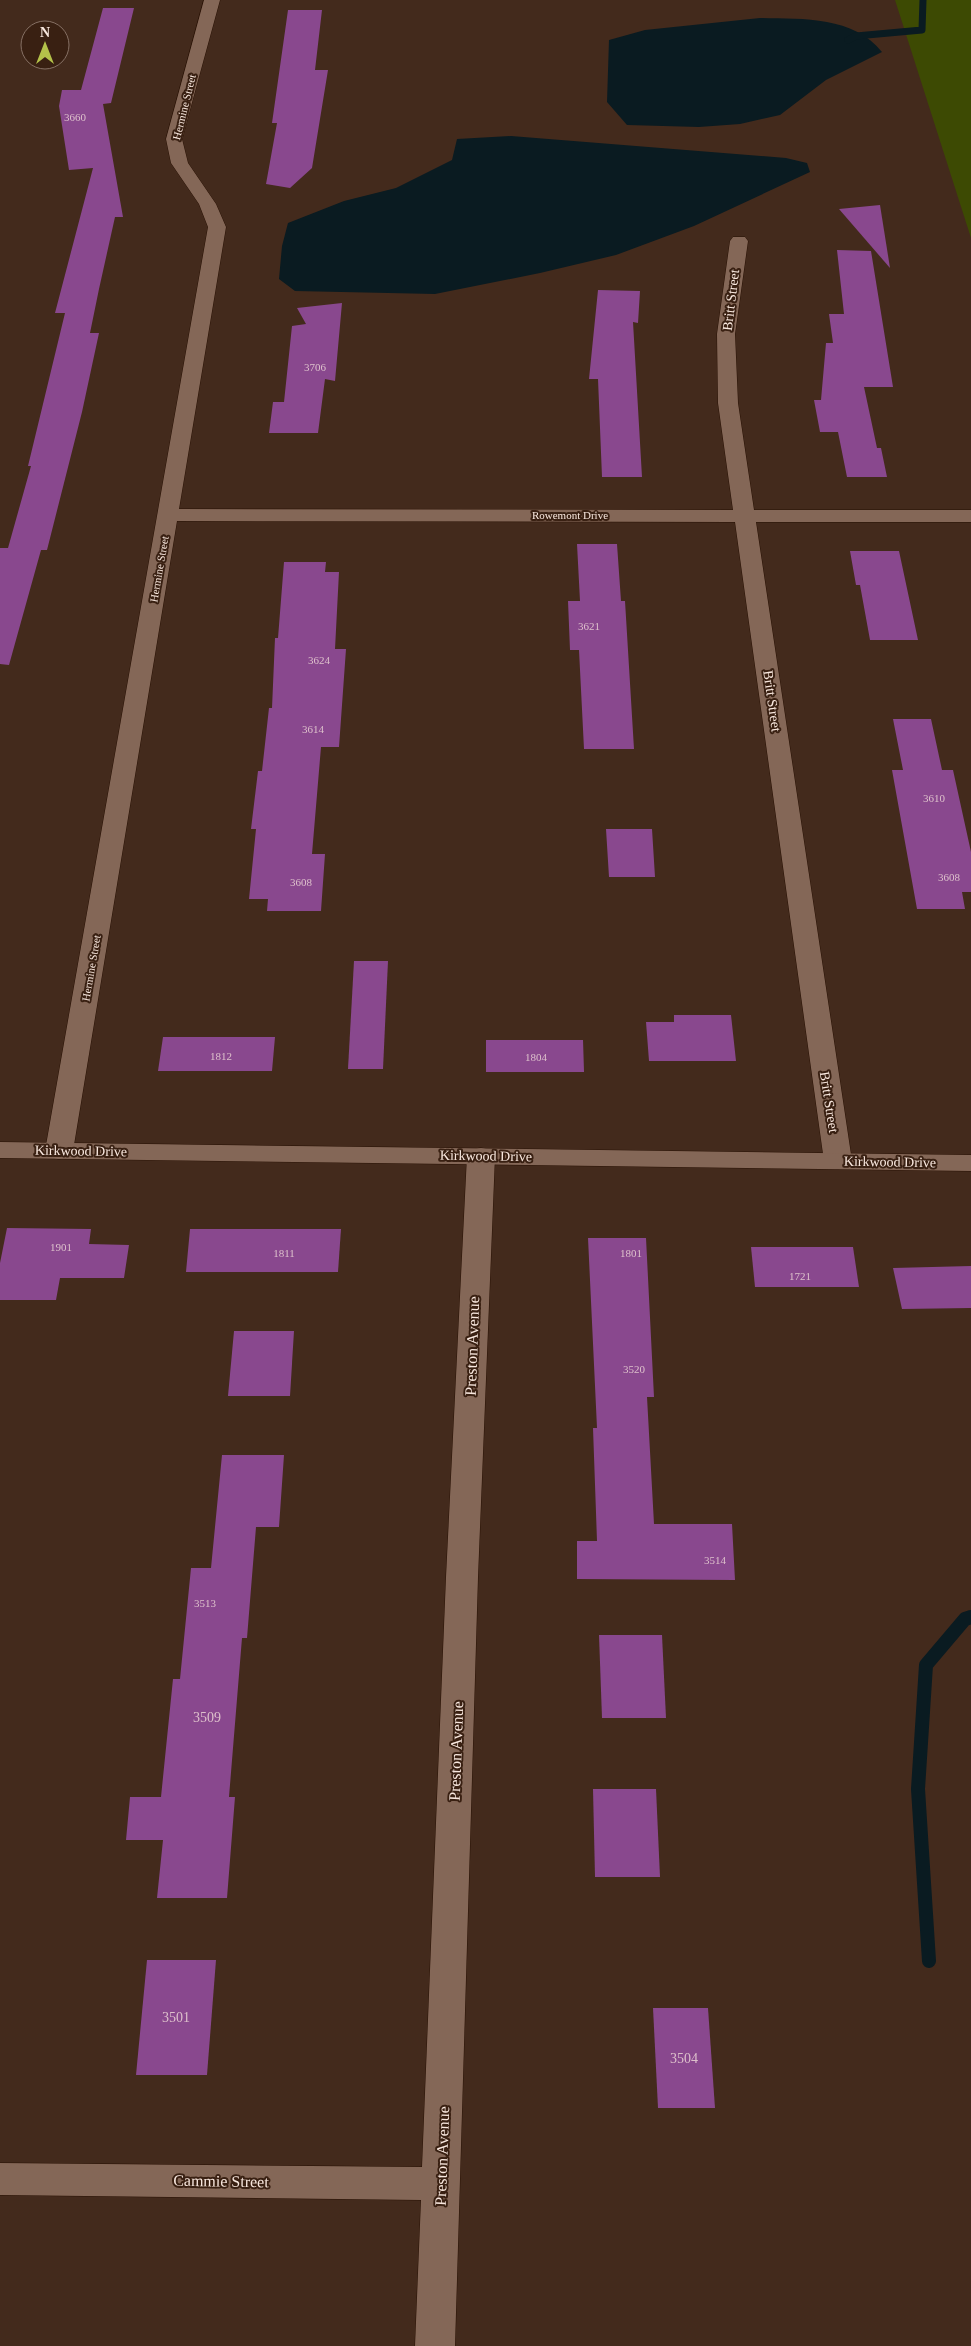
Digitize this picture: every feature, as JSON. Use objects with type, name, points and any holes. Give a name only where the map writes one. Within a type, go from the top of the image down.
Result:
[{"type":"street","name":"Hermine Street","points":[[60,1151],[217,227],[204,198],[187,176],[174,153],[174,140],[212,0]]},
{"type":"street","name":"Britt Street","points":[[739,240],[726,334],[728,403],[760,612],[805,943],[838,1161]]},
{"type":"street","name":"Rowemont Drive","points":[[168,515],[971,516]]},
{"type":"street","name":"Kirkwood Drive","points":[[0,1150],[971,1163]]},
{"type":"street","name":"Preston Avenue","points":[[435,2346],[462,1577],[480,1156]]},
{"type":"street","name":"Cammie Street","points":[[0,2179],[441,2184]]},
{"type":"green space","points":[[895,0],[971,0],[971,238]]},
{"type":"shaded area","points":[[760,18],[809,20],[842,26],[870,40],[882,52],[826,80],[780,115],[740,124],[699,127],[627,125],[607,102],[609,40],[645,30]]},
{"type":"shaded area","points":[[511,136],[786,158],[807,163],[810,172],[694,226],[616,255],[540,273],[435,294],[295,291],[279,279],[282,246],[288,223],[344,201],[396,188],[452,160],[457,139]]},
{"type":"building","points":[[103,8],[134,8],[111,103],[103,104],[123,217],[115,217],[90,333],[99,333],[82,412],[47,550],[41,550],[9,665],[0,664],[0,548],[8,548],[31,466],[28,466],[65,313],[55,313],[93,168],[69,170],[59,106],[62,90],[81,90]]},
{"type":"building","points":[[288,10],[322,10],[315,70],[328,70],[312,168],[290,188],[266,184],[277,123],[272,123]]},
{"type":"building","points":[[880,205],[890,268],[839,209]]},
{"type":"building","points":[[837,250],[871,251],[893,387],[864,387],[877,448],[881,448],[887,477],[847,477],[838,432],[820,432],[814,400],[821,400],[826,343],[833,343],[829,314],[844,314]]},
{"type":"building","points":[[598,290],[640,291],[638,323],[633,322],[642,477],[602,477],[598,379],[589,379]]},
{"type":"building","points":[[342,303],[335,381],[325,379],[318,433],[269,433],[273,402],[284,402],[292,326],[306,324],[297,308]]},
{"type":"building","points":[[577,544],[617,544],[621,601],[625,601],[634,749],[584,749],[579,650],[570,650],[568,601],[580,601]]},
{"type":"building","points":[[850,551],[899,551],[918,640],[870,640],[860,585],[856,585]]},
{"type":"building","points":[[284,562],[326,562],[325,572],[339,572],[335,649],[346,649],[339,747],[321,747],[312,854],[325,854],[321,911],[267,911],[268,899],[249,899],[256,829],[251,829],[258,771],[262,771],[269,708],[272,708],[275,638],[278,638]]},
{"type":"building","points":[[893,719],[931,719],[942,770],[953,770],[971,852],[971,892],[962,892],[965,909],[917,909],[892,770],[903,770]]},
{"type":"building","points":[[606,829],[652,829],[655,877],[609,877]]},
{"type":"building","points":[[354,961],[388,961],[383,1069],[348,1069]]},
{"type":"building","points":[[674,1015],[731,1015],[736,1061],[649,1061],[646,1022],[674,1022]]},
{"type":"building","points":[[163,1037],[275,1037],[272,1071],[158,1071]]},
{"type":"building","points":[[486,1040],[583,1040],[584,1072],[486,1072]]},
{"type":"building","points":[[7,1228],[91,1229],[89,1244],[129,1245],[124,1278],[60,1278],[56,1300],[0,1300],[0,1263]]},
{"type":"building","points":[[190,1229],[341,1229],[338,1272],[186,1272]]},
{"type":"building","points":[[588,1238],[646,1238],[654,1397],[647,1397],[654,1524],[732,1524],[735,1580],[577,1579],[577,1541],[597,1541],[593,1428],[597,1428]]},
{"type":"building","points":[[751,1247],[853,1247],[859,1287],[755,1287]]},
{"type":"building","points":[[971,1266],[971,1308],[902,1309],[893,1268]]},
{"type":"building","points":[[234,1331],[294,1331],[290,1396],[228,1396]]},
{"type":"building","points":[[222,1455],[284,1455],[279,1527],[256,1527],[247,1638],[242,1638],[229,1797],[235,1797],[227,1898],[157,1898],[163,1840],[126,1840],[130,1797],[161,1797],[173,1679],[180,1679],[191,1568],[211,1568]]},
{"type":"building","points":[[599,1635],[662,1635],[666,1718],[602,1718]]},
{"type":"building","points":[[593,1789],[656,1789],[660,1877],[595,1877]]},
{"type":"building","points":[[147,1960],[216,1960],[207,2075],[136,2075]]},
{"type":"building","points":[[653,2008],[708,2008],[715,2108],[658,2108]]},
{"type":"waterway","points":[[848,40],[856,36],[922,30],[923,0]]},
{"type":"waterway","points":[[929,1961],[918,1789],[926,1665],[965,1619],[971,1617]]}]
